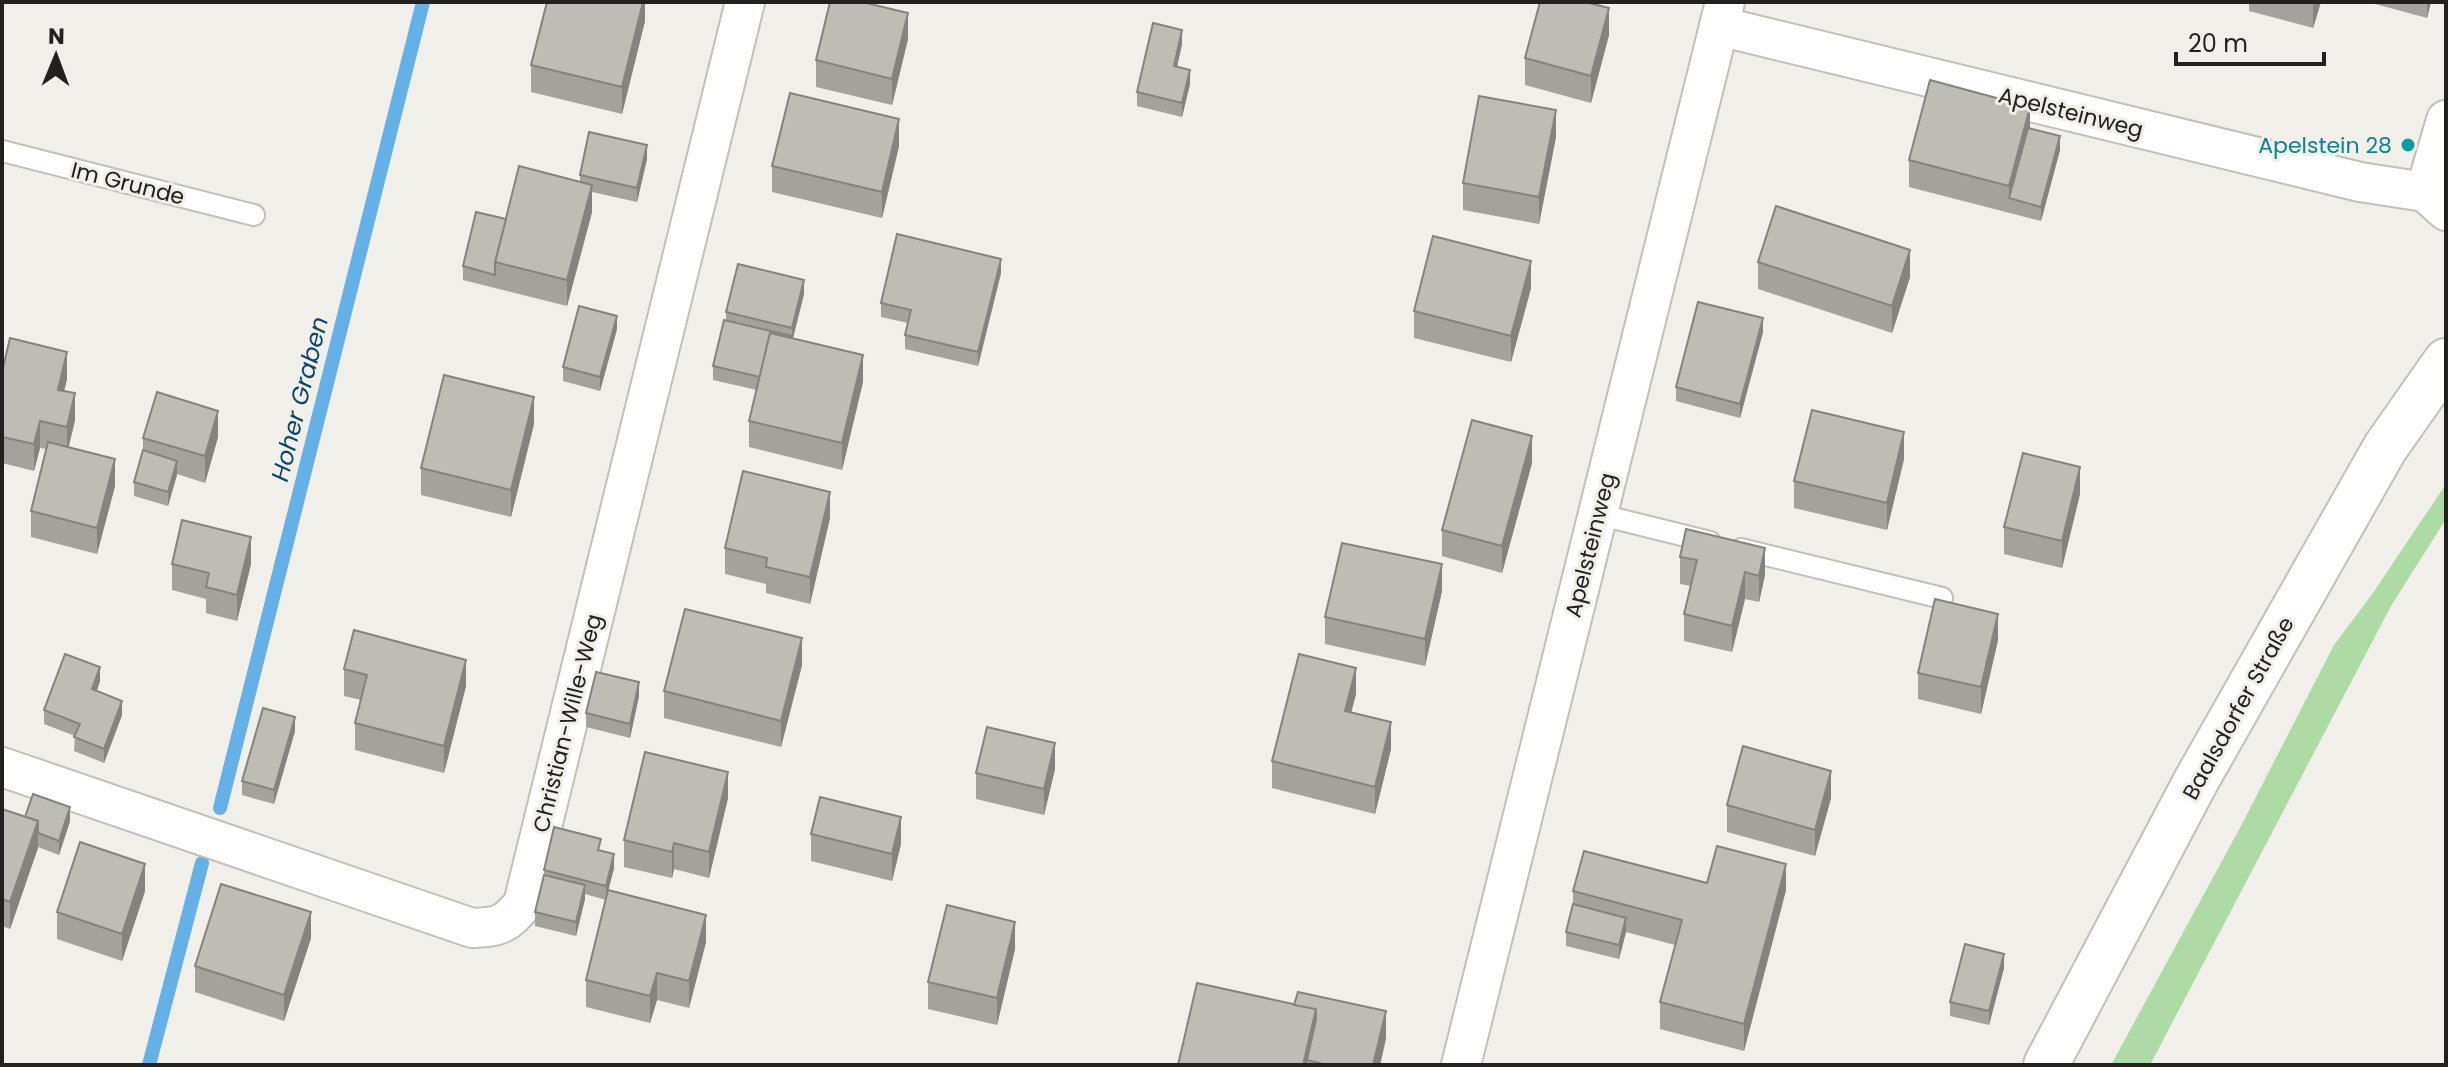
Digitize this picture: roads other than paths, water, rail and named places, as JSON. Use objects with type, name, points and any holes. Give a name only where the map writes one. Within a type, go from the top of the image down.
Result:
[{"type":"main road","name":"Baalsdorfer Straße","points":[[2046,1065],[2196,781],[2385,448],[2446,361]]},
{"type":"street","name":"Christian-Wille-Weg","points":[[2,767],[472,928],[497,927],[509,919],[523,904],[745,2]]},
{"type":"street","name":"Apelsteinweg","points":[[1461,1065],[1722,14],[2435,201]]},
{"type":"street","points":[[2435,201],[2446,120]]},
{"type":"lane","name":"Im Grunde","points":[[2,151],[254,215]]},
{"type":"lane","points":[[1597,514],[1942,598]]},
{"type":"waterway","name":"Hoher Graben","points":[[220,808],[423,2]]},
{"type":"waterway","name":"Hoher Graben","points":[[149,1065],[202,863]]},
{"type":"place","name":"Apelstein 28","points":[[2408,145]]}]
